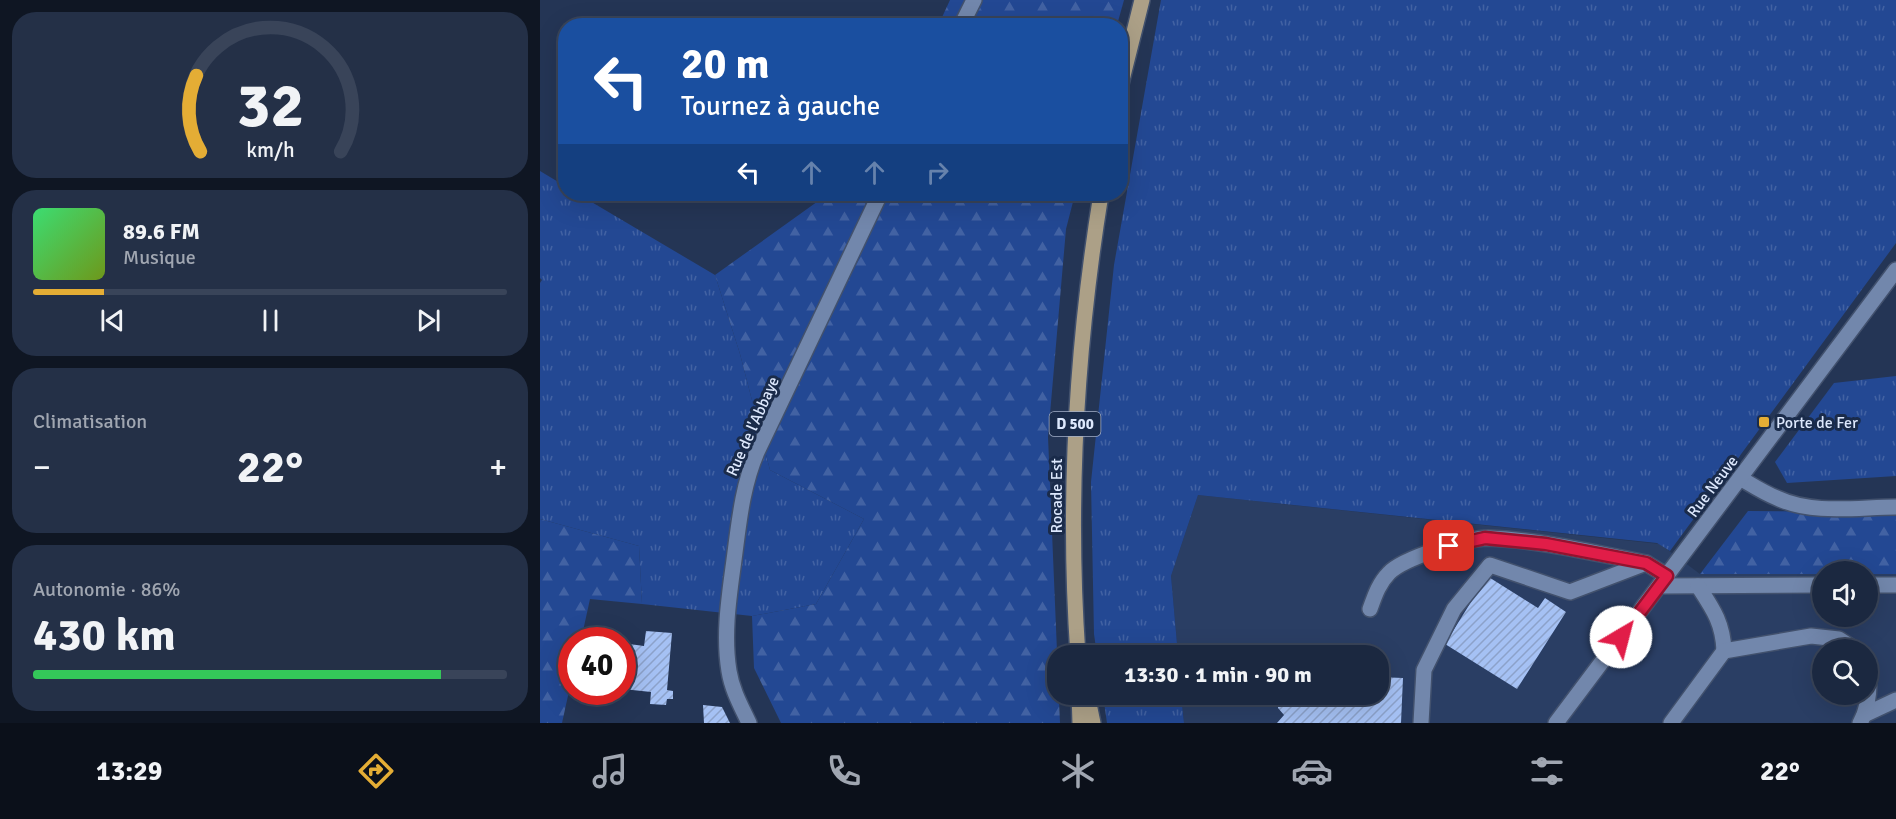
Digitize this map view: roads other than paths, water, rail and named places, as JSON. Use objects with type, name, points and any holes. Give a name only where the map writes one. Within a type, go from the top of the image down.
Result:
[{"type":"main road","points":[[1128,56],[1142,0]]},
{"type":"main road","name":"Rocade Est","points":[[1078,645],[1074,559],[1076,405],[1084,308],[1100,201]]},
{"type":"main road","points":[[1079,705],[1080,723]]},
{"type":"main road","points":[[1089,705],[1093,723]]},
{"type":"street","points":[[965,18],[974,0]]},
{"type":"street","name":"Rue de l'Abbaye","points":[[749,723],[733,686],[727,642],[728,609],[745,486],[757,452],[877,201]]},
{"type":"street","name":"Rue Neuve","points":[[1556,723],[1896,270]]},
{"type":"street","points":[[1740,478],[1778,499],[1802,506],[1896,507]]},
{"type":"street","points":[[1370,609],[1377,588],[1390,571],[1432,551],[1485,538],[1546,544],[1646,563],[1663,581],[1698,586],[1812,585]]},
{"type":"street","points":[[1421,723],[1424,670],[1454,609],[1490,565],[1570,592],[1646,563]]},
{"type":"street","points":[[1878,585],[1896,585]]},
{"type":"street","points":[[1671,723],[1724,651],[1723,634],[1717,615],[1698,586]]},
{"type":"street","points":[[1724,651],[1811,636],[1839,639]]},
{"type":"street","points":[[1862,719],[1896,700]]},
{"type":"place","name":"Porte de Fer","points":[[1764,422]]}]
